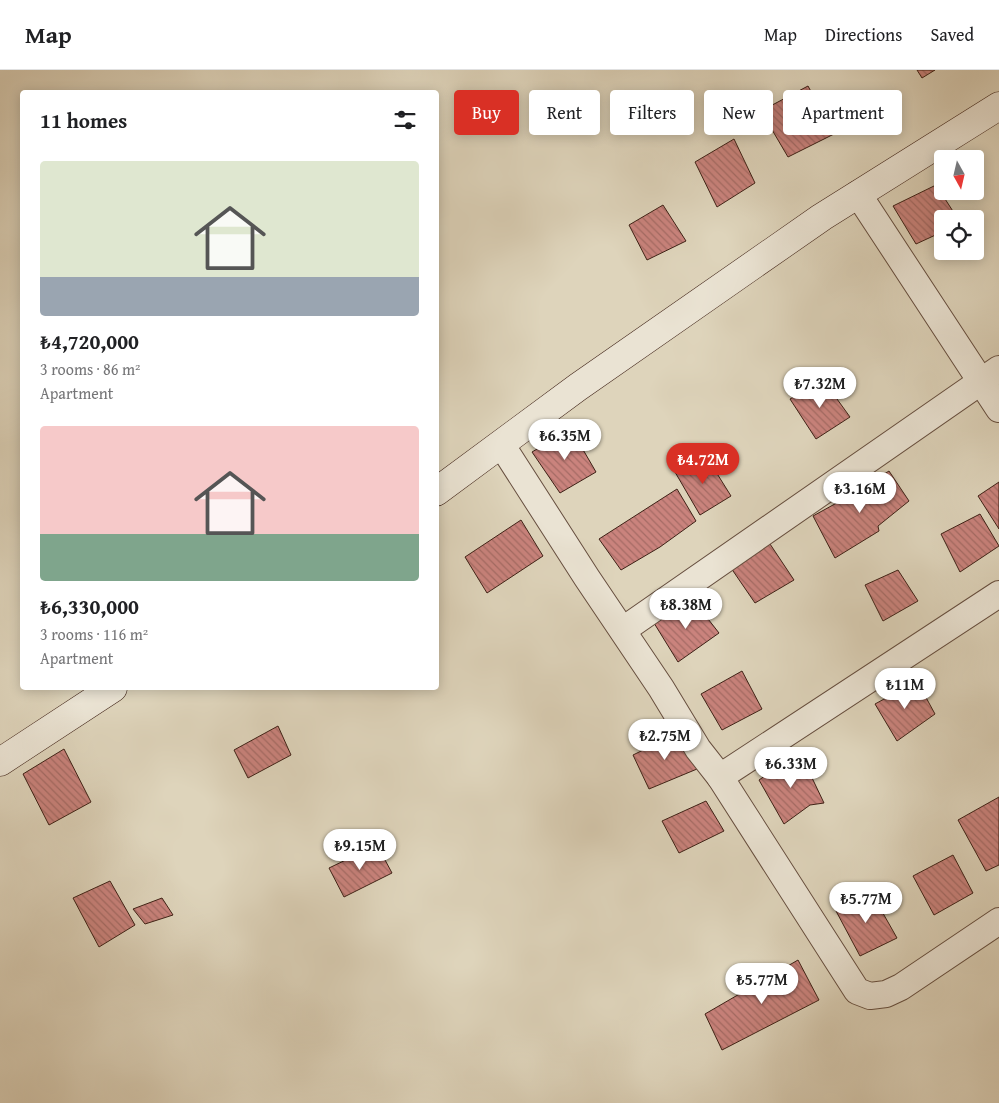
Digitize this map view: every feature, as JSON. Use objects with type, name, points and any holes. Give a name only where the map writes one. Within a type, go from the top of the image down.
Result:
[{"type":"street","points":[[439,490],[586,382],[822,217],[999,106]]},
{"type":"street","points":[[858,194],[990,375],[999,410]]},
{"type":"street","points":[[623,630],[990,375]]},
{"type":"street","points":[[501,444],[587,578],[661,688],[698,749],[720,777],[857,991],[870,996],[886,994],[901,987],[999,921]]},
{"type":"street","points":[[720,777],[999,594]]},
{"type":"street","points":[[0,762],[110,690]]},
{"type":"building","points":[[917,70],[935,70],[922,78]]},
{"type":"building","points":[[808,86],[810,90],[800,90]]},
{"type":"building","points":[[783,99],[783,135],[832,135],[788,157],[773,131],[773,105]]},
{"type":"building","points":[[734,139],[755,183],[717,207],[695,162]]},
{"type":"building","points":[[934,186],[934,200],[946,200],[952,210],[934,210],[934,236],[916,244],[893,206]]},
{"type":"building","points":[[663,205],[686,241],[647,260],[629,225]]},
{"type":"building","points":[[824,381],[850,417],[816,439],[790,399]]},
{"type":"building","points":[[571,429],[596,472],[560,493],[532,452]]},
{"type":"building","points":[[706,456],[731,496],[700,515],[675,472]]},
{"type":"building","points":[[889,471],[909,501],[878,526],[879,531],[835,558],[813,516]]},
{"type":"building","points":[[999,482],[999,529],[978,496]]},
{"type":"building","points":[[677,489],[696,521],[660,547],[621,570],[599,539]]},
{"type":"building","points":[[980,514],[999,546],[960,572],[941,534]]},
{"type":"building","points":[[521,520],[543,556],[487,593],[465,557]]},
{"type":"building","points":[[768,541],[794,580],[755,603],[731,568]]},
{"type":"building","points":[[898,570],[918,601],[883,621],[865,585]]},
{"type":"building","points":[[694,601],[719,633],[678,662],[654,623]]},
{"type":"building","points":[[742,671],[762,709],[722,730],[701,694]]},
{"type":"building","points":[[917,681],[935,714],[897,741],[875,704]]},
{"type":"building","points":[[278,726],[291,755],[248,778],[234,750]]},
{"type":"building","points":[[678,733],[697,769],[649,789],[633,755]]},
{"type":"building","points":[[64,749],[91,802],[49,825],[23,774]]},
{"type":"building","points":[[803,759],[824,803],[810,805],[784,824],[759,780],[788,760]]},
{"type":"building","points":[[999,797],[999,865],[986,871],[958,820]]},
{"type":"building","points":[[706,801],[724,831],[679,853],[662,821]]},
{"type":"building","points":[[377,845],[392,873],[344,897],[329,868]]},
{"type":"building","points":[[953,855],[973,893],[934,915],[913,876]]},
{"type":"building","points":[[110,881],[135,925],[99,947],[73,898]]},
{"type":"building","points":[[871,892],[897,938],[860,956],[836,911]]},
{"type":"building","points":[[162,898],[173,915],[145,924],[133,909]]},
{"type":"building","points":[[798,960],[819,1000],[722,1050],[705,1014]]}]
